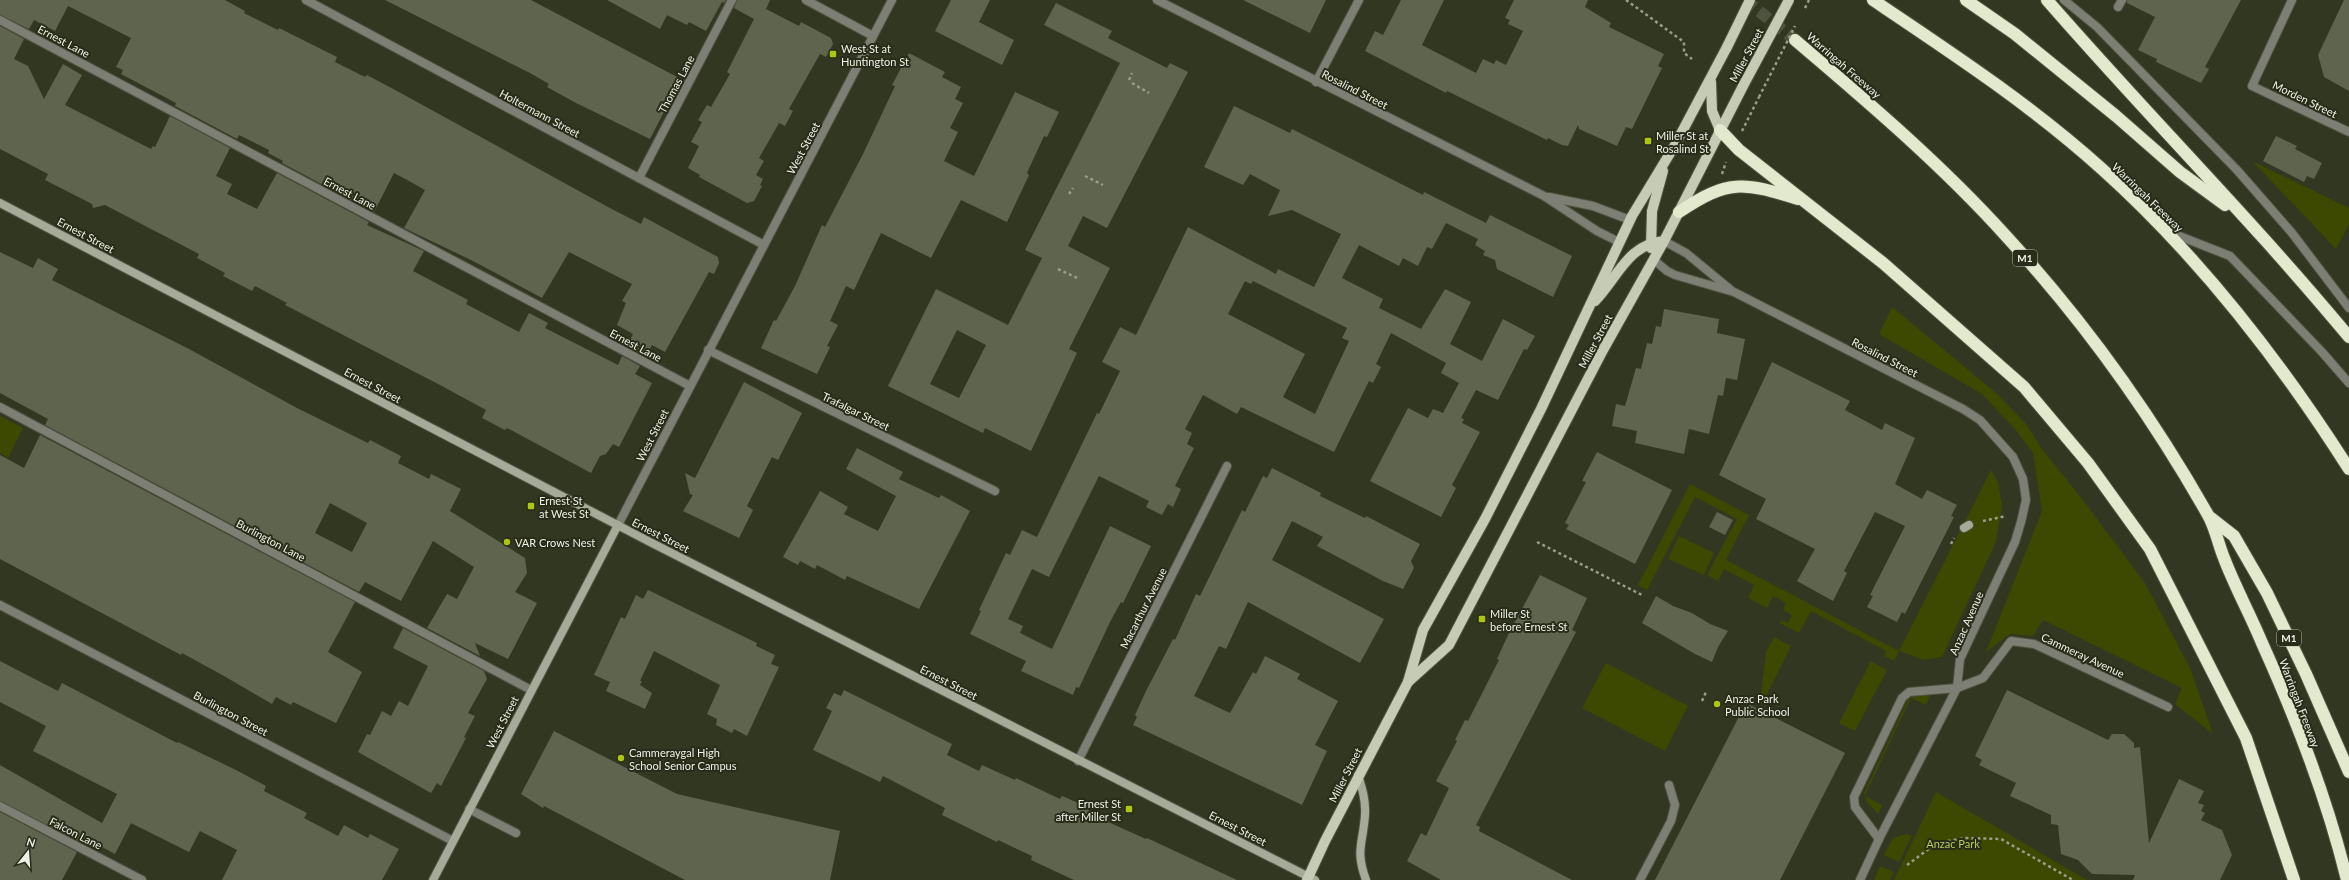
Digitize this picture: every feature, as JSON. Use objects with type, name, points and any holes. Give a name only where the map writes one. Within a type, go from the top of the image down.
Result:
[{"type":"highway","name":"Warringah Freeway","points":[[1873,0],[1956,55],[2030,110],[2102,169],[2166,231],[2222,292],[2271,354],[2309,407],[2349,469]]},
{"type":"highway","points":[[1966,0],[2015,34],[2116,116],[2180,172],[2249,222]]},
{"type":"highway","points":[[2047,0],[2114,76],[2249,222],[2349,338]]},
{"type":"highway","name":"Warringah Freeway","points":[[1795,40],[1956,183],[2007,236],[2105,357],[2156,432],[2209,517],[2218,537],[2223,557],[2293,716],[2324,804],[2347,880]]},
{"type":"highway","points":[[1720,130],[1739,150],[1883,263],[2024,387],[2097,475],[2150,549],[2246,738],[2294,880]]},
{"type":"highway","points":[[1679,212],[1712,192],[1739,185],[1769,190],[1804,202]]},
{"type":"highway","name":"Warringah Freeway","points":[[2209,517],[2234,536],[2267,593],[2306,674],[2349,772]]},
{"type":"main road","name":"Miller Street","points":[[1310,879],[1358,775],[1408,682],[1423,630],[1485,519],[1541,409],[1630,220],[1666,160],[1715,71],[1750,0]]},
{"type":"main road","name":"Miller Street","points":[[1408,682],[1448,645],[1603,350],[1654,260],[1720,130],[1789,0]]},
{"type":"main road","points":[[1715,71],[1711,101],[1720,130]]},
{"type":"main road","points":[[1654,260],[1650,243],[1652,211],[1666,160]]},
{"type":"main road","points":[[1588,308],[1606,289],[1633,253],[1650,243],[1664,241]]},
{"type":"street","name":"Holtermann Street","points":[[306,0],[764,245]]},
{"type":"street","name":"Thomas Lane","points":[[639,178],[732,0]]},
{"type":"street","points":[[806,0],[873,36]]},
{"type":"street","name":"West Street","points":[[432,880],[892,0]]},
{"type":"street","name":"Rosalind Street","points":[[1156,0],[1544,196],[1597,231],[1619,242]]},
{"type":"street","points":[[1316,82],[1359,0]]},
{"type":"street","points":[[2064,0],[2096,27],[2237,170],[2292,233],[2349,308]]},
{"type":"street","name":"Morden Street","points":[[2292,0],[2252,86],[2349,132]]},
{"type":"street","name":"Ernest Lane","points":[[0,20],[690,386]]},
{"type":"street","name":"Rosalind Street","points":[[1544,196],[1592,206],[1630,220]]},
{"type":"street","name":"Ernest Street","points":[[0,203],[618,525],[1310,879]]},
{"type":"street","points":[[2166,231],[2230,256],[2322,352],[2349,383]]},
{"type":"street","name":"Rosalind Street","points":[[1664,241],[1686,253],[1734,292]]},
{"type":"street","name":"Rosalind Street","points":[[1654,260],[1667,271],[1676,275],[1734,292],[1963,409],[1980,420],[2014,457]]},
{"type":"street","name":"Trafalgar Street","points":[[708,350],[995,491]]},
{"type":"street","name":"Burlington Lane","points":[[0,408],[531,690]]},
{"type":"street","name":"Anzac Avenue","points":[[1860,880],[1879,839],[1957,688],[1960,659],[2015,542],[2026,500],[2024,479],[2014,457]]},
{"type":"street","name":"Macarthur Avenue","points":[[1078,761],[1227,466]]},
{"type":"street","name":"Burlington Street","points":[[0,606],[453,841]]},
{"type":"street","name":"Cammeray Avenue","points":[[1957,688],[1983,678],[2011,640],[2034,644],[2168,707]]},
{"type":"street","points":[[1879,839],[1855,806],[1854,797],[1902,698],[1909,692],[1957,688]]},
{"type":"street","points":[[1358,775],[1365,796],[1365,816],[1359,852],[1366,880]]},
{"type":"street","points":[[1640,880],[1671,821],[1675,805],[1669,785]]},
{"type":"street","name":"Falcon Lane","points":[[0,806],[142,880]]},
{"type":"street","points":[[469,809],[516,832]]},
{"type":"path","points":[[1626,0],[1684,42],[1684,53],[1692,59]]},
{"type":"path","points":[[1802,14],[1809,0]]},
{"type":"path","points":[[1742,131],[1798,21]]},
{"type":"path","points":[[1129,80],[1132,73]]},
{"type":"path","points":[[1132,83],[1150,92]]},
{"type":"path","points":[[1722,170],[1728,158]]},
{"type":"path","points":[[1085,176],[1103,184]]},
{"type":"path","points":[[1069,194],[1073,188]]},
{"type":"path","points":[[1058,269],[1077,278]]},
{"type":"path","points":[[1967,526],[2006,516]]},
{"type":"path","points":[[1537,542],[1644,596]]},
{"type":"path","points":[[1702,701],[1706,692]]},
{"type":"path","points":[[1907,865],[1937,843],[1965,838],[2001,839],[2073,880]]},
{"type":"green space","points":[[2252,161],[2349,208],[2349,224],[2336,249]]},
{"type":"green space","points":[[1892,307],[1995,392],[2026,424],[2042,449],[2083,500],[2145,583],[2190,668],[2213,734],[2175,704],[2182,688],[2043,620],[2033,636],[2010,634],[1986,652],[2042,511],[2033,453],[2015,429],[1982,394],[1879,334]]},
{"type":"green space","points":[[0,416],[23,428],[8,458],[0,453]]},
{"type":"green space","points":[[1991,470],[1998,482],[2002,506],[1996,542],[1942,657],[1924,660],[1899,651]]},
{"type":"green space","points":[[1690,484],[1749,515],[1726,560],[1899,651],[1894,661],[1884,656],[1886,651],[1811,611],[1799,633],[1780,623],[1781,620],[1788,623],[1792,615],[1783,610],[1786,603],[1773,596],[1767,608],[1748,598],[1754,585],[1724,569],[1718,581],[1707,575],[1737,519],[1695,497],[1647,590],[1638,585]]},
{"type":"green space","points":[[1679,536],[1714,553],[1704,575],[1668,559]]},
{"type":"green space","points":[[1774,637],[1791,646],[1762,704],[1760,703],[1766,652]]},
{"type":"green space","points":[[1871,661],[1887,670],[1855,731],[1839,723]]},
{"type":"green space","points":[[1606,663],[1688,706],[1665,751],[1582,708]]},
{"type":"green space","points":[[1930,695],[1926,705],[1911,698],[1865,796],[1864,793],[1908,700],[1912,697]]},
{"type":"green space","name":"Anzac Park","points":[[1936,792],[2087,880],[1894,880]]},
{"type":"green space","points":[[1865,796],[1882,805],[1878,814],[1867,802]]},
{"type":"green space","points":[[1906,834],[1912,836],[1899,862],[1884,855],[1893,838]]},
{"type":"green space","points":[[1880,866],[1894,872],[1890,880],[1874,880]]},
{"type":"building","points":[[0,0],[225,0],[245,11],[244,13],[278,30],[279,28],[337,57],[335,62],[365,77],[367,75],[608,207],[641,224],[644,217],[718,257],[719,263],[714,274],[709,272],[665,352],[652,345],[646,356],[627,346],[633,334],[617,325],[626,303],[622,301],[632,284],[569,252],[542,298],[473,261],[404,228],[425,190],[409,181],[394,173],[374,212],[282,163],[283,161],[268,153],[269,150],[239,135],[237,139],[175,106],[176,103],[121,74],[123,70],[116,67],[131,38],[68,6],[55,31],[34,20],[29,29],[0,15]]},
{"type":"building","points":[[385,0],[531,0],[681,79],[650,139],[576,103],[547,87],[549,84],[530,73]]},
{"type":"building","points":[[607,0],[726,0],[724,3],[722,2],[706,31],[689,22],[687,25],[667,15],[660,29]]},
{"type":"building","points":[[737,0],[770,0],[766,9],[799,26],[801,22],[831,38],[833,44],[826,57],[820,54],[789,109],[793,111],[785,126],[779,123],[759,158],[764,161],[756,175],[763,179],[760,185],[762,186],[754,201],[747,203],[699,177],[700,175],[688,168],[699,146],[691,142],[702,122],[698,120],[707,105],[711,107],[730,74],[727,72],[754,19],[734,8]]},
{"type":"building","points":[[951,0],[990,0],[979,22],[1014,40],[1002,65],[935,31]]},
{"type":"building","points":[[1243,0],[1326,0],[1310,33]]},
{"type":"building","points":[[1401,0],[1444,0],[1422,45],[1476,73],[1483,59],[1494,64],[1496,60],[1506,65],[1523,31],[1508,24],[1510,20],[1505,18],[1514,0],[1588,0],[1585,7],[1611,23],[1609,27],[1664,54],[1658,66],[1662,68],[1632,129],[1626,127],[1617,146],[1579,129],[1578,125],[1568,146],[1562,145],[1548,138],[1547,140],[1447,91],[1446,93],[1365,51],[1375,31],[1383,35]]},
{"type":"building","points":[[2127,0],[2241,0],[2205,67],[2209,69],[2201,83],[2156,62],[2157,59],[2138,50],[2155,17],[2127,3]]},
{"type":"building","points":[[2344,0],[2349,0],[2349,91],[2324,77],[2318,55]]},
{"type":"building","points":[[1056,3],[1112,31],[1108,38],[1167,68],[1170,63],[1188,72],[1107,228],[1083,216],[1068,246],[1110,268],[1069,349],[1077,353],[1031,451],[985,428],[983,433],[888,386],[936,289],[1008,325],[1042,258],[1025,250],[1120,63],[1044,25]],"holes":[[[957,330],[986,345],[959,398],[930,384]]]},
{"type":"building","points":[[0,26],[24,39],[14,59],[28,66],[44,99],[63,64],[82,75],[65,105],[151,149],[153,146],[155,147],[170,116],[230,148],[216,176],[232,184],[227,194],[257,209],[277,173],[369,222],[367,225],[424,251],[413,271],[468,300],[466,304],[519,332],[529,313],[548,323],[545,328],[618,365],[622,356],[640,366],[635,374],[652,383],[619,447],[613,444],[606,454],[600,456],[591,473],[507,428],[505,430],[482,418],[486,410],[285,305],[287,303],[255,286],[252,291],[223,276],[225,273],[197,258],[199,254],[105,205],[93,208],[92,204],[45,180],[48,174],[0,149]]},
{"type":"building","points":[[909,53],[945,72],[942,77],[961,87],[955,99],[963,103],[950,128],[958,132],[944,161],[974,176],[1015,92],[1059,112],[1047,137],[1044,136],[1027,173],[1029,175],[1007,222],[961,200],[931,258],[881,233],[854,290],[846,286],[830,321],[838,325],[827,346],[830,347],[817,374],[761,348],[774,320],[776,321],[795,286],[822,225],[825,227],[863,154],[895,86],[892,85]]},
{"type":"building","points":[[1234,106],[1290,133],[1292,129],[1423,195],[1424,192],[1486,223],[1490,215],[1572,256],[1553,297],[1497,269],[1495,260],[1483,255],[1485,251],[1475,245],[1478,239],[1446,223],[1432,249],[1427,247],[1418,266],[1403,258],[1399,266],[1359,245],[1342,278],[1383,299],[1379,308],[1421,329],[1445,289],[1471,302],[1450,344],[1482,361],[1503,319],[1535,336],[1527,350],[1524,349],[1498,400],[1476,390],[1461,418],[1464,419],[1462,423],[1480,432],[1452,485],[1456,488],[1441,517],[1370,481],[1408,408],[1428,418],[1433,409],[1443,413],[1459,383],[1441,373],[1446,363],[1391,333],[1376,364],[1381,367],[1373,383],[1369,381],[1334,452],[1241,407],[1237,414],[1203,395],[1185,429],[1192,433],[1187,444],[1194,448],[1175,486],[1181,489],[1173,507],[1168,504],[1162,515],[1146,507],[1149,501],[1099,476],[1049,577],[1032,569],[1008,619],[1023,626],[1020,633],[1052,649],[1110,526],[1151,546],[1123,603],[1121,602],[1111,620],[1079,688],[1076,687],[1073,695],[1021,671],[1026,661],[970,634],[981,611],[979,610],[1006,553],[1010,555],[1022,530],[1037,537],[1097,413],[1099,414],[1120,371],[1102,362],[1120,327],[1136,335],[1188,227],[1276,274],[1278,269],[1314,287],[1341,234],[1292,210],[1268,216],[1280,190],[1250,174],[1243,185],[1204,167]],"holes":[[[1245,281],[1251,284],[1253,281],[1347,328],[1342,338],[1349,341],[1315,414],[1283,397],[1305,354],[1228,314]]]},
{"type":"building","points":[[2276,136],[2297,146],[2295,149],[2322,163],[2314,179],[2307,176],[2304,182],[2263,161]]},
{"type":"building","points":[[0,252],[33,268],[38,258],[58,269],[52,280],[189,349],[297,408],[368,443],[370,440],[401,456],[398,463],[429,479],[431,474],[461,489],[450,511],[525,558],[527,573],[515,592],[537,603],[508,659],[475,643],[480,656],[427,628],[447,594],[457,599],[474,567],[433,541],[401,601],[365,582],[359,592],[45,425],[48,419],[0,393]],"holes":[[[330,503],[367,523],[352,552],[315,533]]]},
{"type":"building","points":[[1664,309],[1719,319],[1717,333],[1745,339],[1737,380],[1726,378],[1723,396],[1718,395],[1709,434],[1689,429],[1684,454],[1635,443],[1637,431],[1612,426],[1616,404],[1625,406],[1636,368],[1641,369],[1647,343],[1652,344],[1656,326],[1661,327]]},
{"type":"building","points":[[1772,362],[1850,401],[1845,410],[1882,430],[1885,423],[1915,438],[1895,484],[1922,499],[1927,490],[1957,505],[1951,516],[1954,517],[1905,614],[1902,612],[1897,622],[1867,607],[1873,596],[1870,595],[1905,526],[1875,512],[1844,571],[1847,573],[1833,601],[1797,581],[1815,549],[1756,519],[1766,499],[1719,475]]},
{"type":"building","points":[[744,382],[802,413],[778,460],[772,457],[747,506],[753,510],[739,538],[683,511],[693,495],[690,494],[685,473],[695,478]]},
{"type":"building","points":[[40,435],[355,602],[328,652],[362,672],[336,723],[293,702],[291,705],[276,697],[272,704],[182,653],[181,655],[0,559],[0,455],[24,468]]},
{"type":"building","points":[[857,448],[903,472],[899,479],[939,498],[941,495],[970,511],[919,609],[847,576],[845,580],[817,565],[815,569],[800,561],[798,565],[783,557],[820,491],[848,507],[844,514],[878,531],[896,496],[846,469]]},
{"type":"building","points":[[1597,452],[1672,490],[1635,564],[1566,529],[1569,525],[1565,523],[1586,482],[1582,481]]},
{"type":"building","points":[[1272,468],[1321,493],[1320,496],[1365,518],[1366,516],[1420,544],[1411,561],[1414,568],[1403,589],[1383,581],[1317,546],[1323,537],[1292,521],[1272,560],[1384,619],[1360,663],[1248,602],[1226,649],[1219,646],[1194,696],[1230,713],[1253,672],[1256,674],[1265,656],[1300,674],[1297,679],[1338,701],[1315,745],[1327,751],[1302,805],[1133,725],[1137,717],[1135,715],[1145,693],[1173,639],[1175,640],[1196,594],[1200,596],[1242,510],[1245,512],[1263,476],[1267,478]]},
{"type":"building","points":[[1717,512],[1733,520],[1725,535],[1709,527]]},
{"type":"building","points":[[1540,575],[1587,598],[1572,630],[1576,632],[1476,825],[1480,827],[1479,831],[1572,880],[1441,880],[1407,861],[1421,833],[1426,836],[1449,788],[1436,781],[1457,741],[1455,740],[1465,720],[1468,721],[1499,660],[1497,659],[1508,635]]},
{"type":"building","points":[[648,590],[757,643],[756,646],[775,655],[771,664],[779,667],[747,736],[734,729],[732,733],[716,725],[717,719],[707,714],[720,685],[654,651],[640,681],[642,681],[640,685],[652,693],[645,709],[606,691],[610,682],[594,675],[621,617],[625,619],[636,595],[643,599]]},
{"type":"building","points":[[1656,596],[1673,606],[1692,613],[1710,624],[1728,631],[1718,647],[1712,662],[1695,654],[1642,623]]},
{"type":"building","points":[[403,628],[484,671],[487,679],[468,713],[475,716],[464,737],[466,738],[441,786],[437,783],[431,793],[358,752],[367,734],[370,735],[382,711],[391,716],[399,701],[408,706],[428,666],[393,648]]},
{"type":"building","points":[[0,661],[58,691],[62,683],[177,743],[178,742],[236,770],[266,786],[264,791],[307,813],[304,818],[338,836],[344,825],[368,838],[370,834],[399,849],[382,880],[222,880],[237,850],[200,831],[189,852],[131,823],[115,854],[85,838],[82,843],[0,801],[0,765],[102,823],[117,794],[33,751],[46,726],[0,702]]},
{"type":"building","points":[[844,690],[952,744],[947,755],[979,771],[982,765],[1015,780],[1016,778],[1060,799],[1062,796],[1090,808],[1088,813],[1146,839],[1147,838],[1237,880],[1074,880],[1031,860],[1032,856],[998,840],[997,842],[942,815],[945,808],[883,776],[880,782],[813,750],[832,711],[826,708],[834,693],[841,696]]},
{"type":"building","points":[[2007,690],[2108,740],[2112,734],[2124,734],[2134,743],[2134,748],[2140,747],[2149,843],[2179,779],[2204,791],[2198,803],[2204,805],[2201,811],[2205,813],[2201,820],[2222,830],[2232,855],[2220,880],[2133,880],[2135,875],[2092,874],[2078,860],[2061,854],[2058,825],[2051,824],[2051,815],[2010,796],[2016,783],[1979,765],[1982,760],[1975,756]]},
{"type":"building","points":[[1746,703],[1845,753],[1780,880],[1655,880]]},
{"type":"building","points":[[554,731],[677,794],[840,831],[830,880],[685,880],[544,806],[543,808],[521,794]]},
{"type":"building","points":[[0,812],[77,852],[62,880],[0,880]]},
{"type":"tunnel","points":[[1745,0],[1795,40]]},
{"type":"place","name":"West St at Huntington St","points":[[833,54]]},
{"type":"place","name":"Miller St at Rosalind St","points":[[1648,141]]},
{"type":"place","name":"Ernest St at West St","points":[[531,506]]},
{"type":"place","name":"VAR Crows Nest","points":[[507,542]]},
{"type":"place","name":"Miller St before Ernest St","points":[[1482,619]]},
{"type":"place","name":"Anzac Park Public School","points":[[1717,704]]},
{"type":"place","name":"Cammeraygal High School Senior Campus","points":[[621,758]]},
{"type":"place","name":"Ernest St after Miller St","points":[[1129,809]]}]
